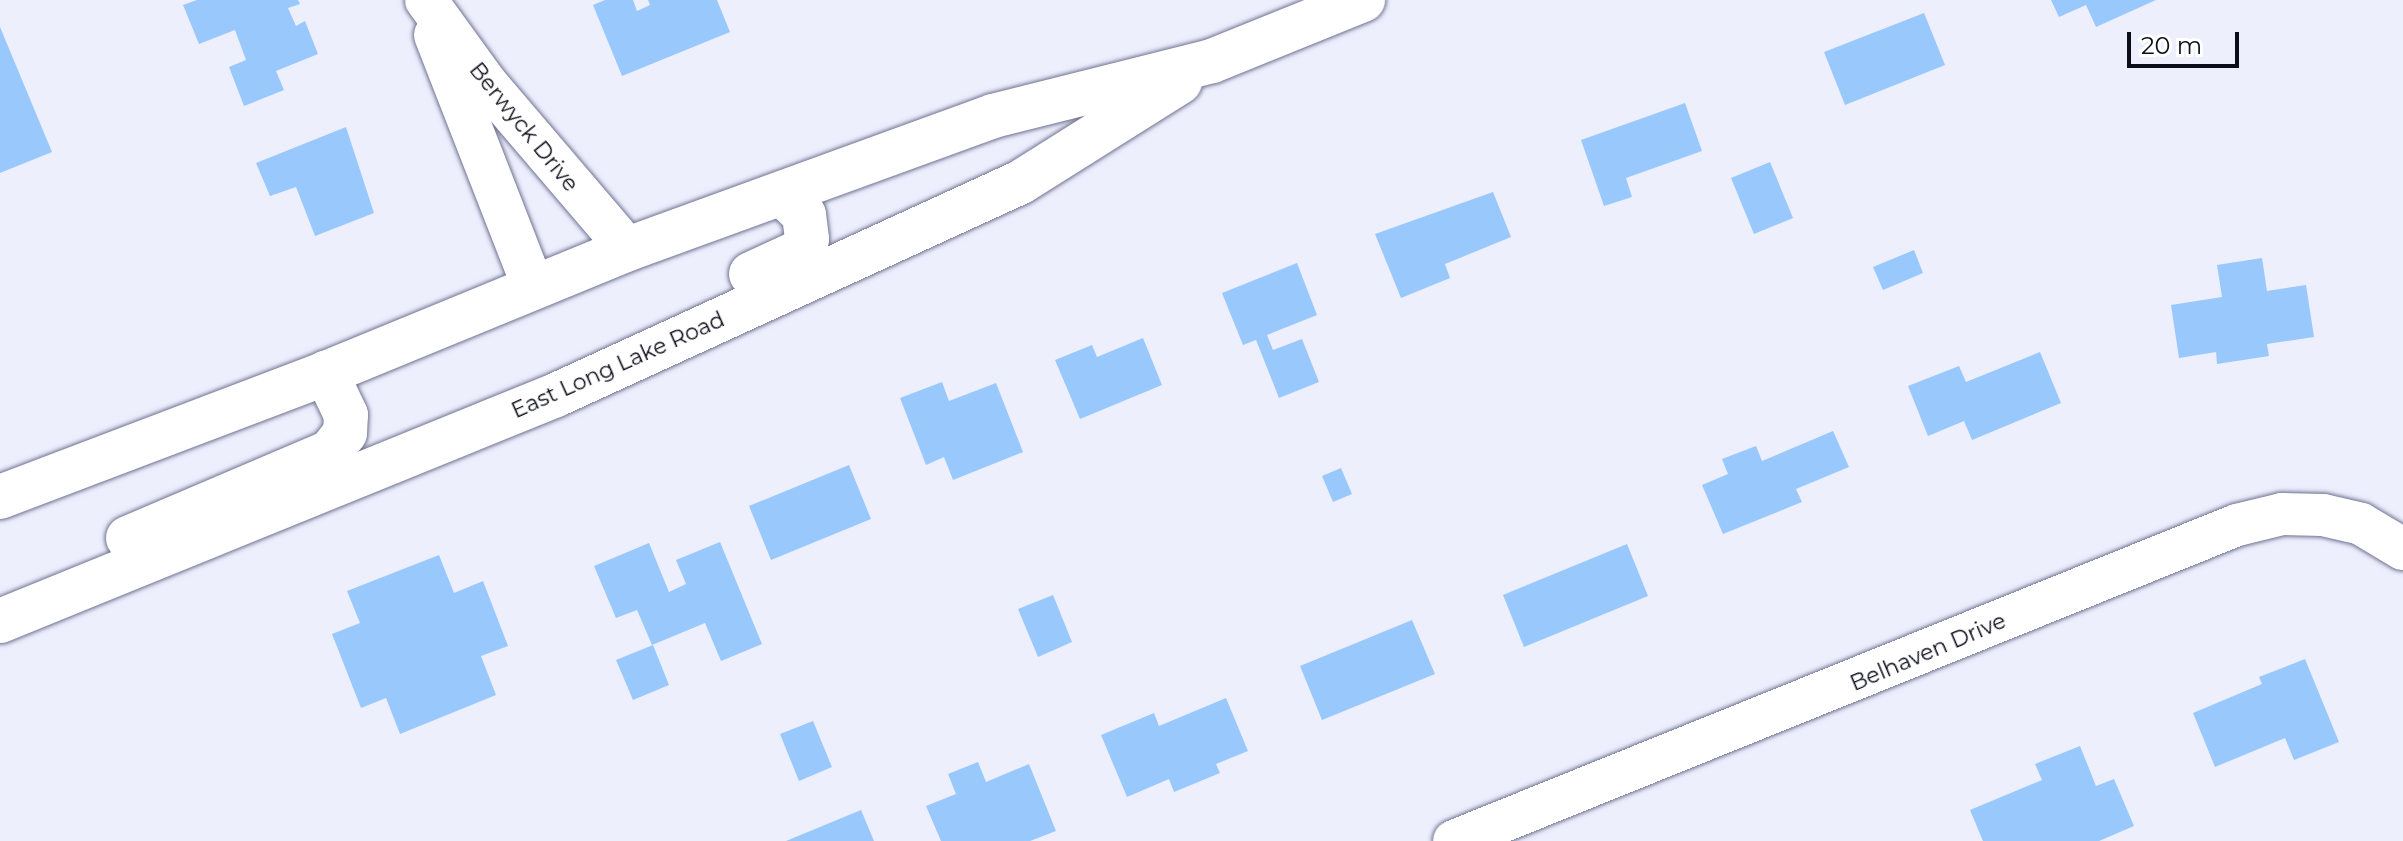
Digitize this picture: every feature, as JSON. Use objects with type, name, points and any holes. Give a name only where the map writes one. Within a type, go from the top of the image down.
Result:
[{"type":"main road","name":"East Long Lake Road","points":[[0,497],[326,373],[628,249],[993,116],[1212,61],[1363,0]]},
{"type":"main road","name":"East Long Lake Road","points":[[0,621],[524,408],[1021,182],[1212,61]]},
{"type":"main road","points":[[524,408],[526,387],[554,363],[801,251],[807,239],[804,215],[782,194]]},
{"type":"main road","points":[[0,591],[330,452],[345,433],[346,415],[326,373]]},
{"type":"street","name":"Berwyck Drive","points":[[425,0],[486,83],[628,249]]},
{"type":"street","name":"Berwyck Drive","points":[[425,0],[533,286]]},
{"type":"street","name":"Belhaven Drive","points":[[1454,841],[2237,525],[2282,514],[2323,515],[2361,524],[2403,549]]},
{"type":"building","points":[[197,0],[298,0],[300,4],[288,8],[296,26],[305,21],[318,54],[276,71],[284,90],[244,106],[229,67],[246,60],[235,30],[199,44],[183,5]]},
{"type":"building","points":[[605,0],[633,0],[637,11],[650,5],[648,0],[717,0],[730,32],[622,76],[593,5]]},
{"type":"building","points":[[2051,0],[2156,0],[2096,27],[2086,5],[2059,17]]},
{"type":"building","points":[[1924,13],[1945,65],[1845,105],[1824,52]]},
{"type":"building","points":[[0,27],[52,152],[0,173]]},
{"type":"building","points":[[1685,103],[1702,151],[1626,178],[1632,197],[1604,206],[1581,140]]},
{"type":"building","points":[[346,127],[374,213],[315,236],[296,187],[270,196],[256,163]]},
{"type":"building","points":[[1770,162],[1793,218],[1754,234],[1731,178]]},
{"type":"building","points":[[1493,192],[1511,237],[1445,264],[1450,278],[1401,298],[1375,234]]},
{"type":"building","points":[[1914,250],[1923,273],[1883,290],[1873,267]]},
{"type":"building","points":[[2262,258],[2267,291],[2306,285],[2314,337],[2267,344],[2269,356],[2217,364],[2216,352],[2179,358],[2171,305],[2222,297],[2217,265]]},
{"type":"building","points":[[1297,263],[1317,315],[1267,335],[1273,350],[1302,339],[1319,382],[1279,398],[1256,340],[1243,345],[1222,293]]},
{"type":"building","points":[[1143,338],[1162,385],[1080,419],[1055,360],[1092,345],[1097,357]]},
{"type":"building","points":[[2040,352],[2061,403],[1972,440],[1964,421],[1928,436],[1908,386],[1959,366],[1966,382]]},
{"type":"building","points":[[942,382],[949,401],[996,383],[1023,452],[953,480],[944,457],[926,465],[900,398]]},
{"type":"building","points":[[1833,431],[1849,467],[1796,489],[1802,502],[1723,534],[1702,485],[1728,474],[1722,459],[1756,446],[1762,461]]},
{"type":"building","points":[[849,465],[871,519],[771,560],[749,506]]},
{"type":"building","points":[[1341,468],[1352,494],[1333,502],[1322,476]]},
{"type":"building","points":[[720,542],[762,644],[721,661],[705,623],[652,645],[637,610],[616,618],[594,566],[649,543],[669,592],[686,584],[676,560]]},
{"type":"building","points":[[1627,544],[1648,596],[1524,647],[1503,595]]},
{"type":"building","points":[[439,555],[454,593],[483,581],[508,646],[481,656],[496,695],[400,734],[386,698],[361,708],[332,634],[360,623],[347,591]]},
{"type":"building","points":[[1053,595],[1072,642],[1038,657],[1018,609]]},
{"type":"building","points":[[1412,620],[1435,674],[1322,720],[1300,666]]},
{"type":"building","points":[[653,645],[669,685],[633,700],[616,660]]},
{"type":"building","points":[[2305,659],[2339,742],[2294,760],[2285,738],[2215,767],[2193,713],[2262,684],[2259,677]]},
{"type":"building","points":[[1226,698],[1248,751],[1216,764],[1220,773],[1174,792],[1169,779],[1127,797],[1101,735],[1154,713],[1159,726]]},
{"type":"building","points":[[813,721],[832,767],[799,781],[780,734]]},
{"type":"building","points":[[2080,746],[2096,786],[2114,779],[2134,826],[2099,841],[1983,841],[1970,810],[2042,780],[2035,764]]},
{"type":"building","points":[[978,762],[986,782],[1029,764],[1056,831],[1030,841],[941,841],[926,806],[956,794],[948,774]]},
{"type":"building","points":[[861,810],[874,841],[786,841]]}]
